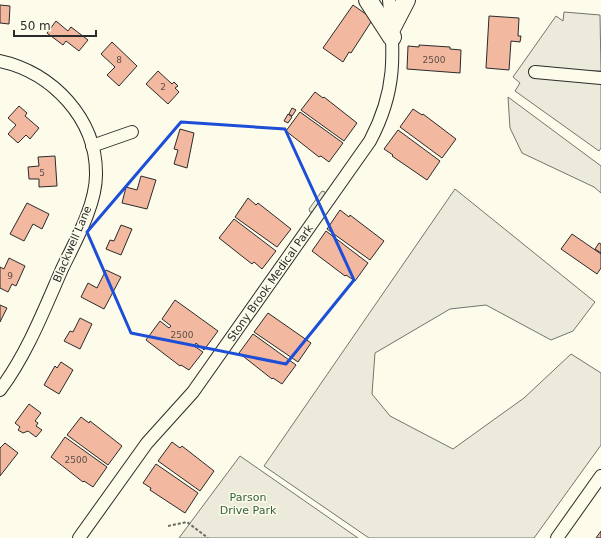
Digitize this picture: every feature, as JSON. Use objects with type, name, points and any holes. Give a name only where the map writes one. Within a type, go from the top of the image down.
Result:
[{"type":"highway","points":[[368,0],[392,33]]},
{"type":"highway","points":[[392,33],[406,0]]},
{"type":"street","name":"Stony Brook Medical Park","points":[[79,538],[147,443],[193,392],[370,141],[382,118],[390,93],[393,67],[389,0]]},
{"type":"street","name":"Blackwell Lane","points":[[0,61],[32,71],[50,83],[75,111],[82,120],[92,146],[96,175],[87,214],[16,369],[0,390]]},
{"type":"street","points":[[535,72],[601,78]]},
{"type":"street","points":[[92,146],[132,132]]},
{"type":"street","points":[[557,538],[601,476]]},
{"type":"path","points":[[168,526],[187,522],[208,538]]},
{"type":"highlighted area","points":[[181,122],[285,129],[354,280],[286,364],[131,333],[87,232]]},
{"type":"green space","points":[[508,97],[601,166],[601,193],[594,187],[522,153],[510,128]]},
{"type":"green space","points":[[455,189],[595,302],[573,331],[551,340],[486,305],[450,309],[375,353],[372,394],[390,416],[453,449],[524,398],[571,354],[601,373],[601,445],[534,538],[369,538],[264,466]]},
{"type":"green space","points":[[322,191],[325,192],[325,194],[313,212],[310,212],[309,209]]},
{"type":"green space","name":"Parson Drive Park","points":[[240,456],[358,538],[179,538]]},
{"type":"shaded area","points":[[564,12],[600,15],[601,71],[592,71],[591,79],[601,80],[601,148],[599,151],[515,91],[520,83],[513,77],[556,16],[563,21]]},
{"type":"building","points":[[0,5],[10,6],[9,24],[0,23]]},
{"type":"building","points":[[353,5],[373,19],[351,53],[349,52],[343,62],[323,48]]},
{"type":"building","points":[[489,16],[519,18],[518,36],[521,36],[520,42],[511,41],[509,70],[486,68]]},
{"type":"building","points":[[56,21],[68,31],[71,27],[88,40],[79,51],[66,41],[63,45],[47,33]]},
{"type":"building","points":[[112,42],[137,66],[119,86],[107,75],[115,67],[101,54]]},
{"type":"building","points":[[419,45],[450,47],[450,49],[461,50],[460,73],[407,69],[408,46],[419,47]]},
{"type":"building","points":[[158,71],[172,84],[174,82],[178,86],[175,88],[179,92],[168,104],[146,84]]},
{"type":"building","points":[[315,92],[323,98],[324,97],[357,123],[344,141],[301,110]]},
{"type":"building","points":[[19,106],[27,113],[25,116],[39,128],[30,139],[26,135],[18,143],[8,134],[16,125],[8,118]]},
{"type":"building","points":[[292,108],[296,110],[292,116],[289,114]]},
{"type":"building","points":[[413,109],[422,115],[423,114],[456,139],[442,158],[400,127]]},
{"type":"building","points":[[300,112],[343,143],[329,162],[321,156],[319,157],[286,131]]},
{"type":"building","points":[[288,114],[292,117],[288,123],[284,121]]},
{"type":"building","points":[[180,129],[194,133],[187,168],[174,164],[178,150],[174,149]]},
{"type":"building","points":[[398,130],[440,161],[427,180],[384,149]]},
{"type":"building","points":[[55,156],[57,186],[39,187],[39,179],[29,179],[28,167],[39,166],[38,157]]},
{"type":"building","points":[[141,176],[156,180],[147,209],[122,203],[126,187],[137,190]]},
{"type":"building","points":[[248,198],[256,205],[258,203],[291,229],[277,247],[235,217]]},
{"type":"building","points":[[27,203],[49,214],[42,229],[33,224],[24,241],[10,234]]},
{"type":"building","points":[[340,210],[349,217],[350,215],[384,241],[370,260],[327,229]]},
{"type":"building","points":[[234,219],[276,251],[262,269],[254,262],[252,264],[219,238]]},
{"type":"building","points":[[121,225],[132,229],[121,255],[106,249],[110,240],[114,241]]},
{"type":"building","points":[[326,231],[368,263],[355,281],[346,275],[345,276],[312,251]]},
{"type":"building","points":[[572,234],[601,254],[601,268],[597,274],[561,249]]},
{"type":"building","points":[[599,243],[601,244],[601,253],[595,249]]},
{"type":"building","points":[[9,258],[25,266],[16,286],[12,284],[8,292],[0,288],[0,267],[4,269]]},
{"type":"building","points":[[106,270],[121,277],[104,309],[81,297],[88,283],[97,288]]},
{"type":"building","points":[[175,300],[218,331],[204,350],[196,343],[194,346],[203,352],[189,370],[181,365],[180,366],[146,340],[160,321],[169,328],[171,326],[162,319]]},
{"type":"building","points":[[0,305],[7,308],[0,322]]},
{"type":"building","points":[[268,313],[311,343],[298,362],[254,332]]},
{"type":"building","points":[[80,318],[92,324],[80,349],[64,341],[70,331],[73,332]]},
{"type":"building","points":[[253,334],[296,365],[282,384],[273,378],[272,379],[239,353]]},
{"type":"building","points":[[61,362],[73,370],[59,394],[44,385],[55,366],[57,368]]},
{"type":"building","points":[[29,404],[41,413],[35,421],[38,423],[36,426],[42,430],[36,437],[28,431],[23,433],[18,430],[20,427],[15,423]]},
{"type":"building","points":[[81,417],[89,423],[90,421],[122,446],[108,465],[67,435]]},
{"type":"building","points":[[65,437],[107,467],[93,487],[84,481],[83,482],[51,457]]},
{"type":"building","points":[[172,442],[180,448],[182,446],[214,471],[200,491],[158,461]]},
{"type":"building","points":[[5,443],[18,453],[0,476],[0,448]]},
{"type":"building","points":[[156,464],[198,493],[185,513],[150,490],[151,488],[143,483]]},
{"type":"building","points":[[601,531],[601,538],[596,538]]}]
